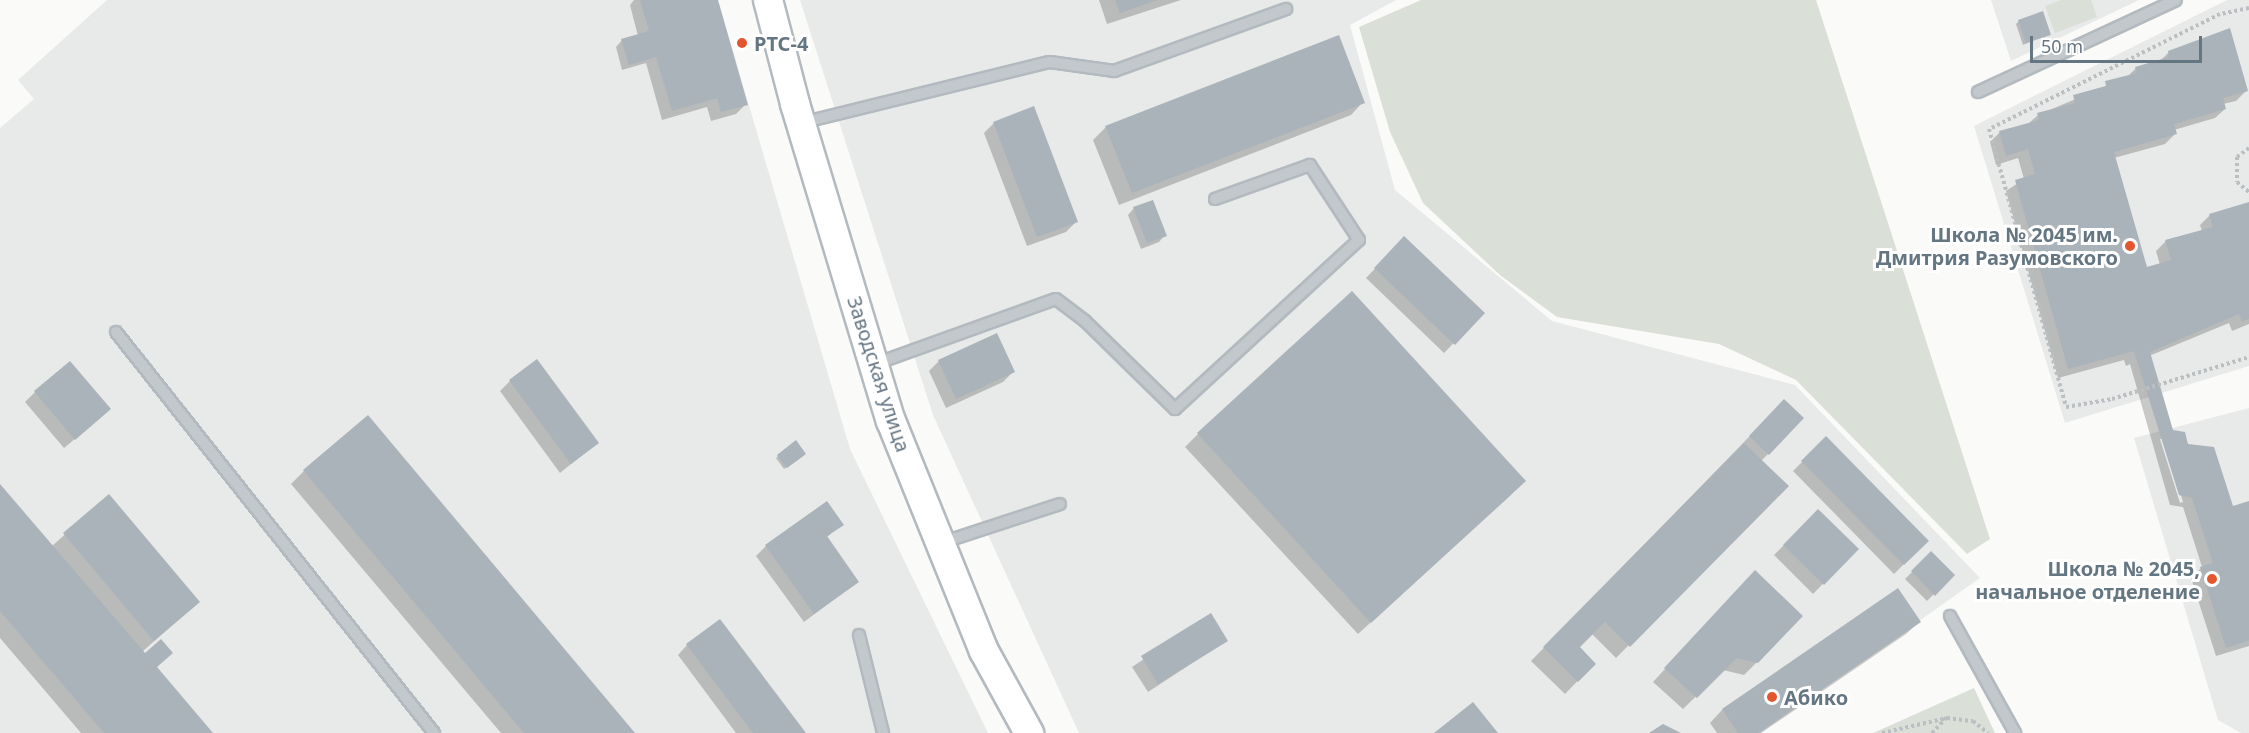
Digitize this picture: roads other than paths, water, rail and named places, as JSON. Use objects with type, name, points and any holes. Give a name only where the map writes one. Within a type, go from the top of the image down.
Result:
[{"type":"street","name":"Заводская улица","points":[[768,0],[800,123],[874,364],[939,543],[984,651],[1029,733]]},
{"type":"lane","points":[[1978,92],[2176,0]]},
{"type":"lane","points":[[800,123],[1050,62],[1114,71],[1286,9]]},
{"type":"lane","points":[[874,364],[1056,299],[1085,321],[1175,409],[1359,240],[1310,165],[1215,199]]},
{"type":"lane","points":[[116,332],[434,733]]},
{"type":"lane","points":[[939,543],[1060,504]]},
{"type":"lane","points":[[1950,616],[2014,733]]},
{"type":"lane","points":[[859,635],[883,733]]},
{"type":"place","name":"РТС-4","points":[[742,43]]},
{"type":"place","name":"Школа № 2045 им. Дмитрия Разумовского","points":[[2130,246]]},
{"type":"place","name":"Школа № 2045, начальное отделение","points":[[2212,579]]},
{"type":"place","name":"Абико","points":[[1772,697]]}]
